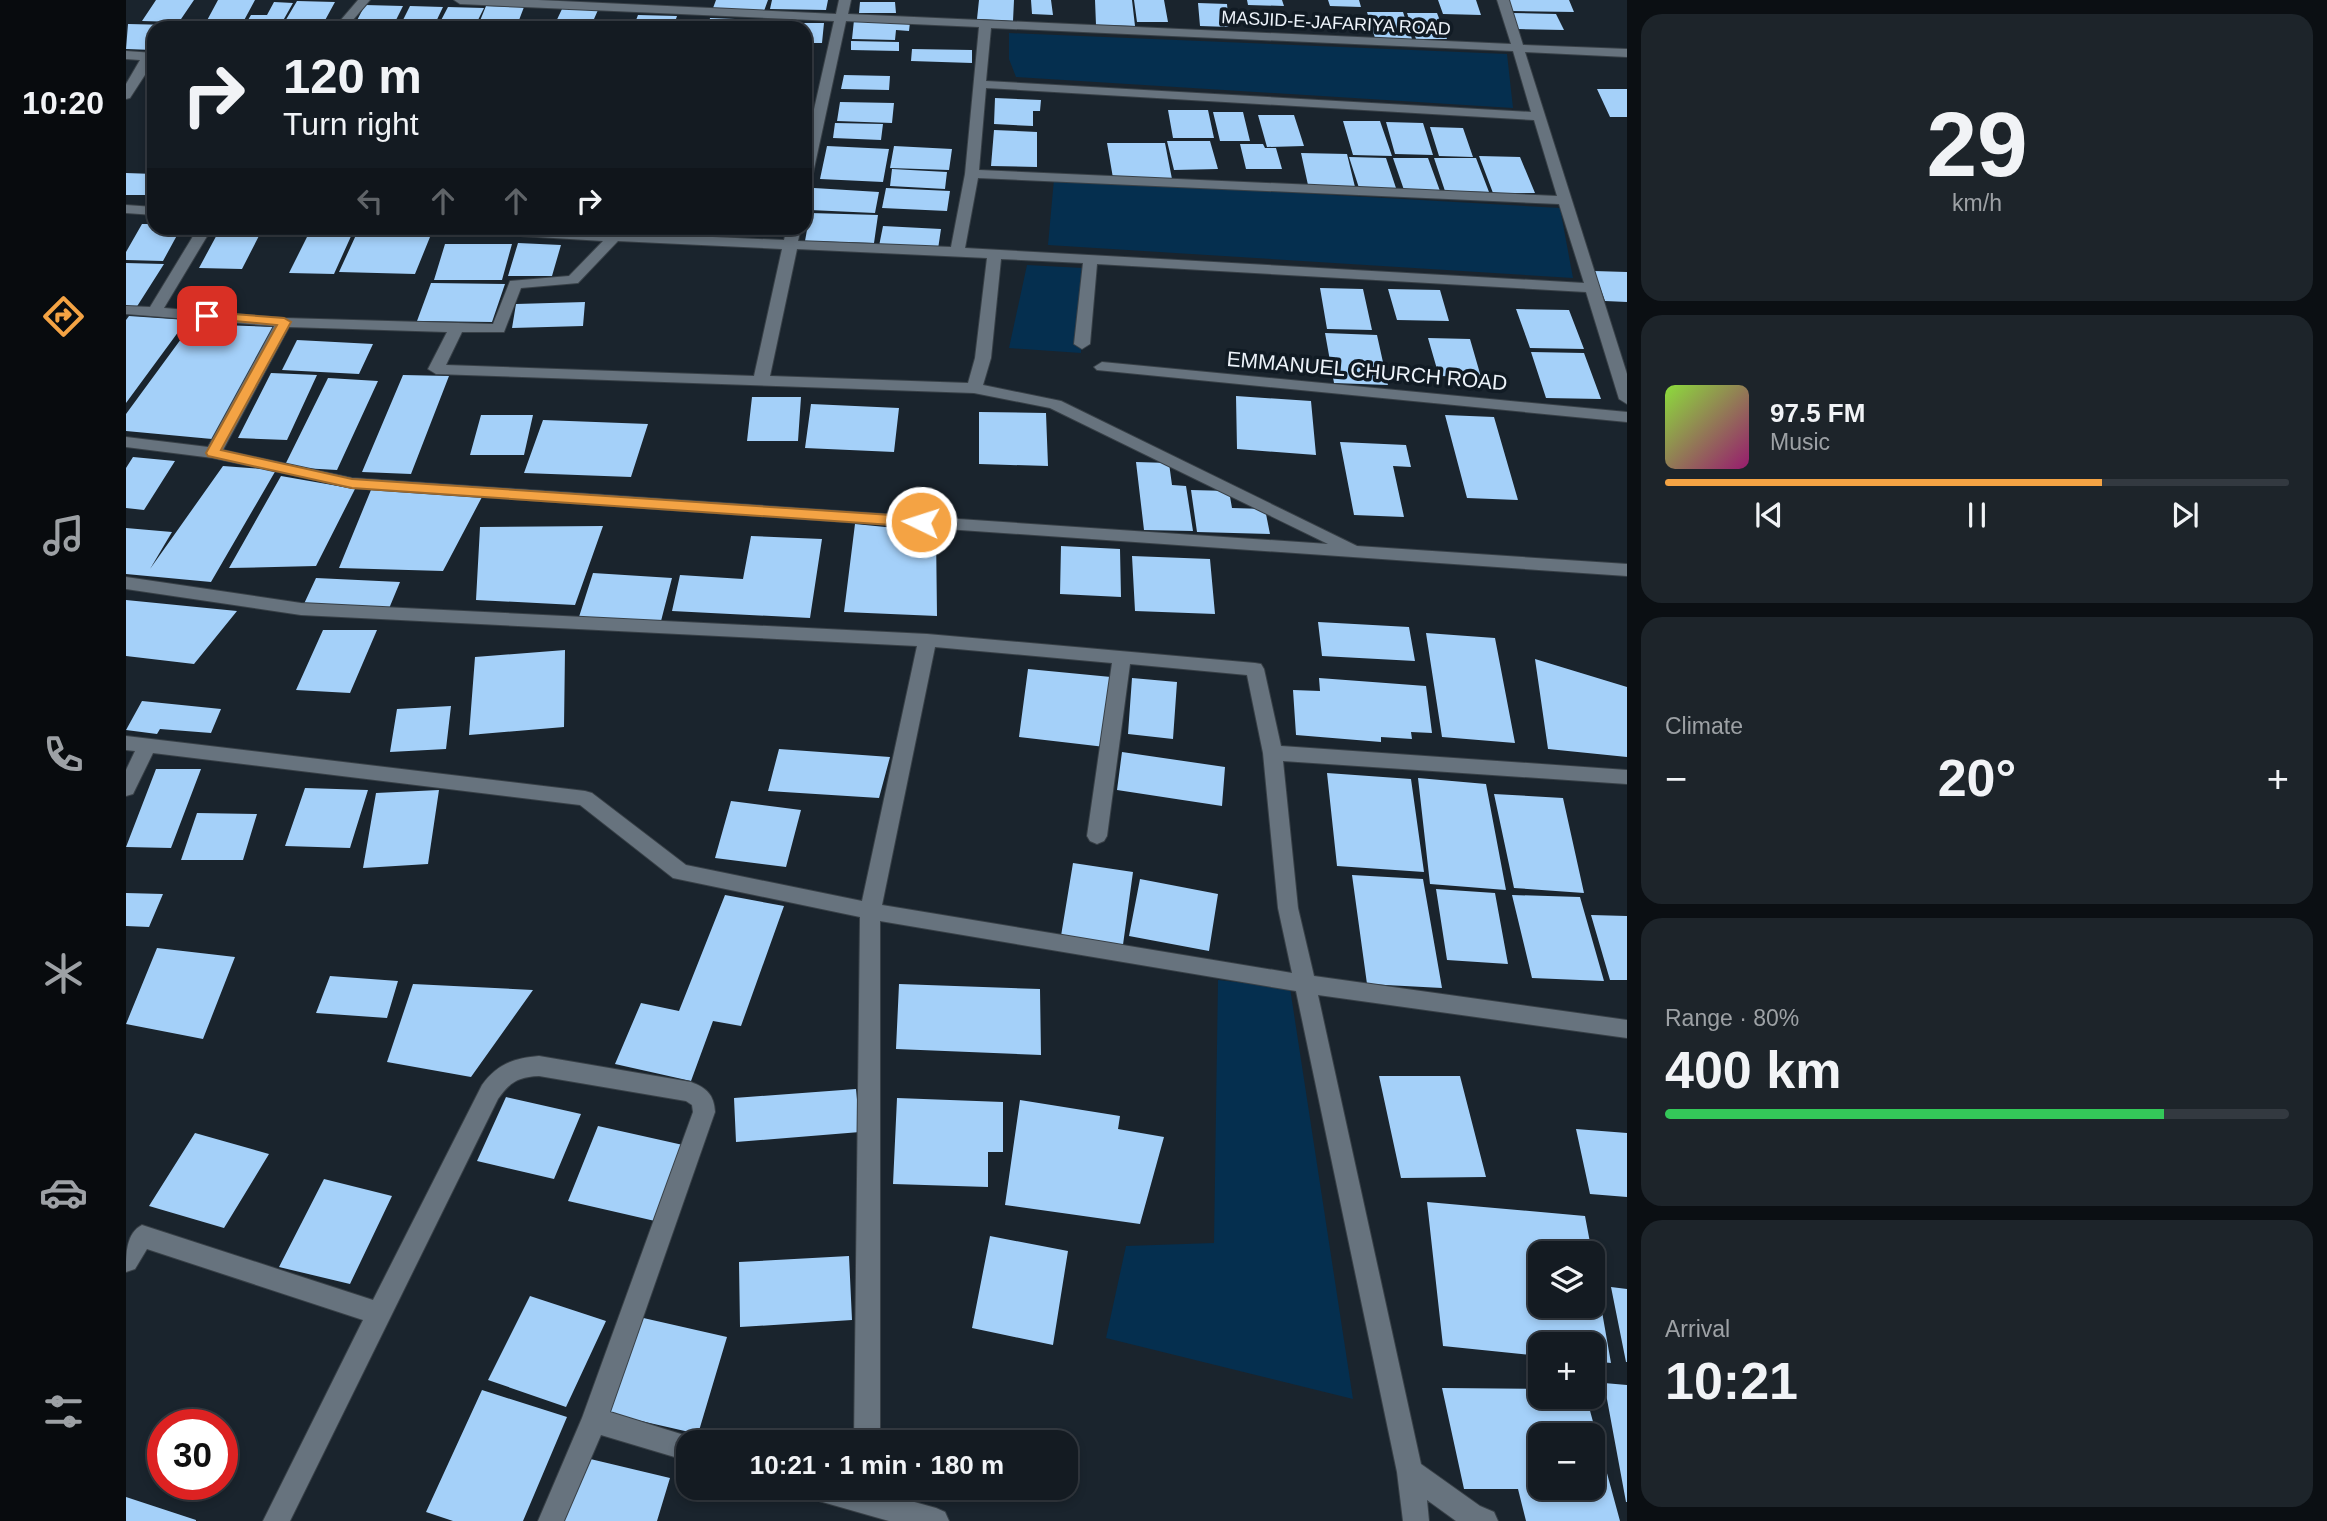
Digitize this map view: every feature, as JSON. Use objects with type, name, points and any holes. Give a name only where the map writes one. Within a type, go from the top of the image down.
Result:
[{"type":"street","points":[[346,21],[364,0]]},
{"type":"street","name":"MASJID-E-JAFARIYA ROAD","points":[[460,0],[1627,53]]},
{"type":"street","points":[[812,146],[845,0]]},
{"type":"street","points":[[1503,0],[1627,399]]},
{"type":"street","points":[[957,252],[972,174],[985,24]]},
{"type":"street","points":[[126,55],[147,56]]},
{"type":"street","points":[[126,95],[147,62]]},
{"type":"street","points":[[980,84],[1539,116]]},
{"type":"street","points":[[972,174],[1565,200]]},
{"type":"street","points":[[126,209],[147,210]]},
{"type":"street","points":[[155,312],[201,235]]},
{"type":"street","points":[[126,310],[284,322],[499,329],[515,284],[573,280],[612,235]]},
{"type":"street","points":[[659,235],[1592,288]]},
{"type":"street","points":[[761,381],[792,235]]},
{"type":"street","points":[[974,388],[983,358],[994,255]]},
{"type":"street","points":[[1082,344],[1090,260]]},
{"type":"street","points":[[213,453],[284,322]]},
{"type":"street","points":[[456,329],[436,369],[974,388],[1055,404],[1360,552]]},
{"type":"street","name":"EMMANUEL CHURCH ROAD","points":[[1102,367],[1627,417]]},
{"type":"street","points":[[126,442],[213,453],[352,483],[1627,570]]},
{"type":"street","points":[[126,583],[301,610],[927,640],[1255,668],[1273,753],[1288,908],[1410,1472],[1416,1521]]},
{"type":"street","points":[[867,1430],[870,911],[927,640]]},
{"type":"street","points":[[1097,836],[1122,658]]},
{"type":"street","points":[[126,743],[585,797],[680,873],[870,911],[1306,984],[1627,1029]]},
{"type":"street","points":[[126,789],[148,745]]},
{"type":"street","points":[[1273,753],[1627,777]]},
{"type":"street","points":[[276,1521],[490,1092],[500,1076],[516,1067],[539,1066],[691,1092],[703,1100],[704,1112],[594,1420],[551,1521]]},
{"type":"street","points":[[126,1261],[142,1236],[379,1314]]},
{"type":"street","points":[[594,1420],[676,1444]]},
{"type":"street","points":[[1410,1472],[1473,1517],[1485,1521]]},
{"type":"street","points":[[880,1500],[936,1521]]},
{"type":"shaded area","points":[[1009,33],[1507,54],[1513,108],[1016,77],[1009,59]]},
{"type":"shaded area","points":[[1054,179],[1560,208],[1573,278],[1048,245]]},
{"type":"shaded area","points":[[1027,265],[1083,268],[1081,353],[1009,348]]},
{"type":"shaded area","points":[[1218,980],[1290,988],[1353,1399],[1106,1338],[1126,1246],[1214,1243]]},
{"type":"building","points":[[156,0],[194,0],[180,21],[142,21]]},
{"type":"building","points":[[218,0],[255,0],[244,21],[207,21]]},
{"type":"building","points":[[716,0],[768,0],[764,11],[713,8]]},
{"type":"building","points":[[772,0],[828,0],[826,10],[770,9]]},
{"type":"building","points":[[979,0],[1014,0],[1013,21],[977,19]]},
{"type":"building","points":[[1031,0],[1051,0],[1053,15],[1032,14]]},
{"type":"building","points":[[1095,0],[1132,0],[1135,26],[1096,25]]},
{"type":"building","points":[[1134,0],[1164,0],[1168,22],[1137,22]]},
{"type":"building","points":[[1247,0],[1282,0],[1284,6],[1248,5]]},
{"type":"building","points":[[1328,0],[1359,0],[1361,7],[1330,6]]},
{"type":"building","points":[[1438,0],[1476,0],[1481,15],[1443,14]]},
{"type":"building","points":[[1507,0],[1569,0],[1574,12],[1512,11]]},
{"type":"building","points":[[297,1],[335,2],[325,21],[285,21]]},
{"type":"building","points":[[274,2],[293,3],[283,21],[247,21],[251,15],[267,15]]},
{"type":"building","points":[[860,2],[895,2],[896,13],[859,13]]},
{"type":"building","points":[[1198,3],[1227,4],[1229,27],[1200,26]]},
{"type":"building","points":[[365,5],[403,6],[396,21],[357,21]]},
{"type":"building","points":[[410,6],[443,7],[436,21],[402,21]]},
{"type":"building","points":[[486,6],[524,7],[519,21],[480,21]]},
{"type":"building","points":[[448,7],[484,8],[478,21],[441,21]]},
{"type":"building","points":[[562,9],[598,10],[593,21],[556,21]]},
{"type":"building","points":[[1367,12],[1403,12],[1412,39],[1375,38]]},
{"type":"building","points":[[1407,13],[1437,13],[1447,39],[1416,39]]},
{"type":"building","points":[[1511,13],[1556,14],[1564,30],[1518,29]]},
{"type":"building","points":[[638,15],[677,16],[675,21],[636,21]]},
{"type":"building","points":[[710,18],[760,20],[760,21],[709,21]]},
{"type":"building","points":[[854,20],[910,22],[909,31],[896,30],[895,40],[852,39]]},
{"type":"building","points":[[812,23],[824,23],[822,43],[812,43]]},
{"type":"building","points":[[128,24],[147,24],[147,50],[126,49]]},
{"type":"building","points":[[851,41],[899,42],[899,51],[851,50]]},
{"type":"building","points":[[912,49],[972,50],[972,63],[911,61]]},
{"type":"building","points":[[844,75],[890,76],[889,90],[841,89]]},
{"type":"building","points":[[1597,89],[1627,89],[1627,117],[1610,117]]},
{"type":"building","points":[[995,98],[1041,100],[1040,111],[1033,111],[1033,126],[994,124]]},
{"type":"building","points":[[840,102],[894,103],[892,123],[837,121]]},
{"type":"building","points":[[1168,110],[1208,110],[1214,138],[1173,138]]},
{"type":"building","points":[[1213,112],[1243,112],[1250,141],[1220,141]]},
{"type":"building","points":[[1258,115],[1294,115],[1304,146],[1267,147]]},
{"type":"building","points":[[1343,121],[1380,121],[1392,156],[1353,155]]},
{"type":"building","points":[[1386,122],[1423,123],[1433,155],[1395,154]]},
{"type":"building","points":[[835,123],[883,124],[881,140],[833,138]]},
{"type":"building","points":[[1430,127],[1463,128],[1473,157],[1439,156]]},
{"type":"building","points":[[994,130],[1037,132],[1037,167],[991,166]]},
{"type":"building","points":[[1167,141],[1210,141],[1218,169],[1174,170]]},
{"type":"building","points":[[1107,143],[1165,143],[1172,179],[1113,178]]},
{"type":"building","points":[[1240,144],[1263,144],[1265,148],[1276,148],[1282,169],[1246,169]]},
{"type":"building","points":[[827,146],[889,149],[883,182],[820,179]]},
{"type":"building","points":[[894,146],[952,149],[949,170],[890,168]]},
{"type":"building","points":[[1301,153],[1347,154],[1355,187],[1308,185]]},
{"type":"building","points":[[1479,156],[1520,157],[1535,193],[1493,193]]},
{"type":"building","points":[[1349,157],[1386,158],[1396,188],[1359,188]]},
{"type":"building","points":[[1393,158],[1428,158],[1440,191],[1404,190]]},
{"type":"building","points":[[1434,158],[1476,158],[1489,192],[1445,191]]},
{"type":"building","points":[[892,169],[947,172],[945,189],[890,186]]},
{"type":"building","points":[[126,173],[147,174],[147,195],[126,195]]},
{"type":"building","points":[[814,188],[879,192],[875,213],[812,210]]},
{"type":"building","points":[[886,188],[950,191],[947,211],[882,208]]},
{"type":"building","points":[[812,213],[878,215],[874,243],[805,241],[806,235],[812,235]]},
{"type":"building","points":[[142,224],[147,224],[147,235],[177,235],[163,261],[126,260],[126,252]]},
{"type":"building","points":[[883,226],[941,229],[938,249],[879,246]]},
{"type":"building","points":[[217,235],[259,235],[242,269],[199,268]]},
{"type":"building","points":[[308,235],[352,235],[334,274],[289,273]]},
{"type":"building","points":[[356,235],[430,237],[415,274],[339,272]]},
{"type":"building","points":[[518,243],[561,245],[552,276],[508,276]]},
{"type":"building","points":[[445,244],[512,244],[502,280],[434,280]]},
{"type":"building","points":[[126,263],[164,264],[136,308],[126,308]]},
{"type":"building","points":[[1594,271],[1627,272],[1627,302],[1605,301]]},
{"type":"building","points":[[431,283],[505,284],[492,322],[417,321]]},
{"type":"building","points":[[1320,288],[1363,289],[1372,330],[1327,329]]},
{"type":"building","points":[[1388,289],[1440,290],[1449,321],[1397,320]]},
{"type":"building","points":[[585,302],[583,326],[512,328],[516,304]]},
{"type":"building","points":[[1516,309],[1569,310],[1584,349],[1530,348]]},
{"type":"building","points":[[129,316],[187,320],[126,403],[126,320]]},
{"type":"building","points":[[192,324],[273,327],[212,439],[126,431],[126,414]]},
{"type":"building","points":[[1325,333],[1377,335],[1388,385],[1334,383]]},
{"type":"building","points":[[1428,338],[1470,339],[1481,377],[1439,376]]},
{"type":"building","points":[[297,340],[373,344],[359,374],[282,370]]},
{"type":"building","points":[[1531,352],[1584,353],[1601,399],[1546,398]]},
{"type":"building","points":[[271,373],[317,375],[287,440],[238,438]]},
{"type":"building","points":[[403,375],[449,376],[411,474],[362,472]]},
{"type":"building","points":[[328,378],[378,381],[337,470],[284,467]]},
{"type":"building","points":[[1236,396],[1311,401],[1316,455],[1237,449]]},
{"type":"building","points":[[752,397],[801,397],[798,441],[747,441]]},
{"type":"building","points":[[811,404],[899,408],[894,452],[805,448]]},
{"type":"building","points":[[979,412],[1046,413],[1048,466],[979,464]]},
{"type":"building","points":[[481,415],[533,415],[524,455],[470,455]]},
{"type":"building","points":[[1445,415],[1494,417],[1518,500],[1467,498]]},
{"type":"building","points":[[543,420],[648,424],[631,477],[524,473]]},
{"type":"building","points":[[1340,442],[1406,445],[1411,467],[1393,466],[1404,517],[1354,515]]},
{"type":"building","points":[[133,457],[175,461],[144,510],[126,508],[126,468]]},
{"type":"building","points":[[1136,462],[1169,463],[1172,485],[1186,486],[1193,531],[1144,530]]},
{"type":"building","points":[[223,466],[276,470],[211,582],[126,574],[126,528],[172,532],[150,569]]},
{"type":"building","points":[[281,476],[355,489],[316,566],[229,568]]},
{"type":"building","points":[[373,485],[482,497],[443,571],[339,568]]},
{"type":"building","points":[[1191,490],[1229,491],[1232,508],[1265,509],[1270,534],[1197,532]]},
{"type":"building","points":[[855,524],[936,532],[937,616],[844,612]]},
{"type":"building","points":[[603,526],[575,605],[476,600],[480,527]]},
{"type":"building","points":[[751,536],[822,539],[810,618],[672,611],[680,575],[743,579]]},
{"type":"building","points":[[1061,546],[1120,549],[1121,597],[1060,594]]},
{"type":"building","points":[[1132,556],[1210,559],[1215,614],[1135,611]]},
{"type":"building","points":[[593,573],[672,578],[660,625],[578,620]]},
{"type":"building","points":[[316,578],[400,582],[388,611],[303,606]]},
{"type":"building","points":[[126,600],[237,611],[194,664],[126,656]]},
{"type":"building","points":[[1318,622],[1409,627],[1415,661],[1322,656]]},
{"type":"building","points":[[323,630],[377,630],[350,693],[296,690]]},
{"type":"building","points":[[1426,633],[1495,638],[1515,743],[1442,737]]},
{"type":"building","points":[[565,650],[564,727],[469,735],[475,657]]},
{"type":"building","points":[[1535,659],[1627,687],[1627,757],[1548,749]]},
{"type":"building","points":[[1028,669],[1111,677],[1105,747],[1019,737]]},
{"type":"building","points":[[1132,678],[1177,682],[1173,739],[1128,734]]},
{"type":"building","points":[[1319,678],[1426,686],[1432,733],[1411,732],[1412,739],[1381,737],[1381,742],[1296,735],[1293,690],[1320,691]]},
{"type":"building","points":[[142,701],[221,709],[211,733],[160,729],[157,734],[126,730]]},
{"type":"building","points":[[451,706],[446,749],[390,752],[397,709]]},
{"type":"building","points":[[779,749],[890,757],[879,798],[768,791]]},
{"type":"building","points":[[1122,752],[1225,767],[1222,806],[1117,790]]},
{"type":"building","points":[[156,769],[201,769],[171,848],[126,847]]},
{"type":"building","points":[[1327,773],[1411,779],[1424,872],[1337,866]]},
{"type":"building","points":[[1418,778],[1486,784],[1506,890],[1430,884]]},
{"type":"building","points":[[305,788],[368,790],[350,848],[285,846]]},
{"type":"building","points":[[439,790],[428,864],[363,868],[376,793]]},
{"type":"building","points":[[1494,794],[1563,798],[1584,893],[1514,888]]},
{"type":"building","points":[[731,801],[801,810],[786,867],[715,858]]},
{"type":"building","points":[[197,813],[257,814],[243,860],[181,860]]},
{"type":"building","points":[[1073,863],[1133,872],[1122,952],[1060,942]]},
{"type":"building","points":[[1352,875],[1423,879],[1442,988],[1367,984]]},
{"type":"building","points":[[1140,879],[1218,894],[1209,951],[1129,936]]},
{"type":"building","points":[[1436,889],[1495,893],[1508,964],[1447,960]]},
{"type":"building","points":[[126,893],[163,894],[149,927],[126,926]]},
{"type":"building","points":[[725,895],[784,906],[741,1026],[713,1021],[691,1081],[615,1064],[641,1003],[679,1011]]},
{"type":"building","points":[[1512,895],[1580,897],[1604,981],[1532,978]]},
{"type":"building","points":[[1591,915],[1627,916],[1627,980],[1610,980]]},
{"type":"building","points":[[157,948],[235,957],[203,1039],[126,1024]]},
{"type":"building","points":[[330,976],[398,981],[387,1018],[316,1013]]},
{"type":"building","points":[[413,984],[533,990],[471,1077],[387,1062]]},
{"type":"building","points":[[899,984],[1040,989],[1041,1055],[896,1049]]},
{"type":"building","points":[[1379,1076],[1460,1076],[1486,1177],[1401,1178]]},
{"type":"building","points":[[856,1089],[860,1132],[736,1142],[734,1098]]},
{"type":"building","points":[[506,1097],[581,1114],[554,1179],[477,1161]]},
{"type":"building","points":[[897,1098],[1003,1102],[1003,1152],[988,1152],[988,1187],[893,1184]]},
{"type":"building","points":[[1020,1100],[1120,1116],[1118,1129],[1164,1137],[1140,1224],[1005,1205]]},
{"type":"building","points":[[598,1126],[683,1145],[655,1221],[568,1201]]},
{"type":"building","points":[[1576,1129],[1627,1133],[1627,1197],[1590,1194]]},
{"type":"building","points":[[195,1133],[269,1154],[224,1228],[149,1206]]},
{"type":"building","points":[[324,1179],[392,1196],[350,1284],[279,1267]]},
{"type":"building","points":[[1427,1202],[1585,1216],[1590,1241],[1528,1241],[1528,1318],[1603,1318],[1611,1363],[1605,1362],[1605,1332],[1528,1332],[1528,1355],[1443,1346]]},
{"type":"building","points":[[990,1236],[1068,1251],[1053,1345],[972,1328]]},
{"type":"building","points":[[849,1256],[852,1320],[740,1327],[739,1262]]},
{"type":"building","points":[[1611,1287],[1627,1289],[1627,1362],[1626,1362]]},
{"type":"building","points":[[530,1296],[606,1321],[566,1407],[488,1380]]},
{"type":"building","points":[[639,1317],[727,1337],[699,1430],[680,1430],[606,1413]]},
{"type":"building","points":[[1605,1383],[1627,1385],[1626,1502],[1605,1388]]},
{"type":"building","points":[[1442,1388],[1528,1389],[1528,1409],[1590,1409],[1593,1423],[1528,1423],[1528,1500],[1605,1500],[1605,1466],[1620,1521],[1526,1521],[1518,1489],[1464,1489]]},
{"type":"building","points":[[482,1390],[567,1417],[523,1521],[453,1521],[426,1512]]},
{"type":"building","points":[[582,1457],[670,1478],[657,1521],[561,1521]]},
{"type":"building","points":[[126,1497],[196,1520],[196,1521],[126,1521]]},
{"type":"route","points":[[207,316],[284,322],[213,453],[352,483],[921,522]]}]
